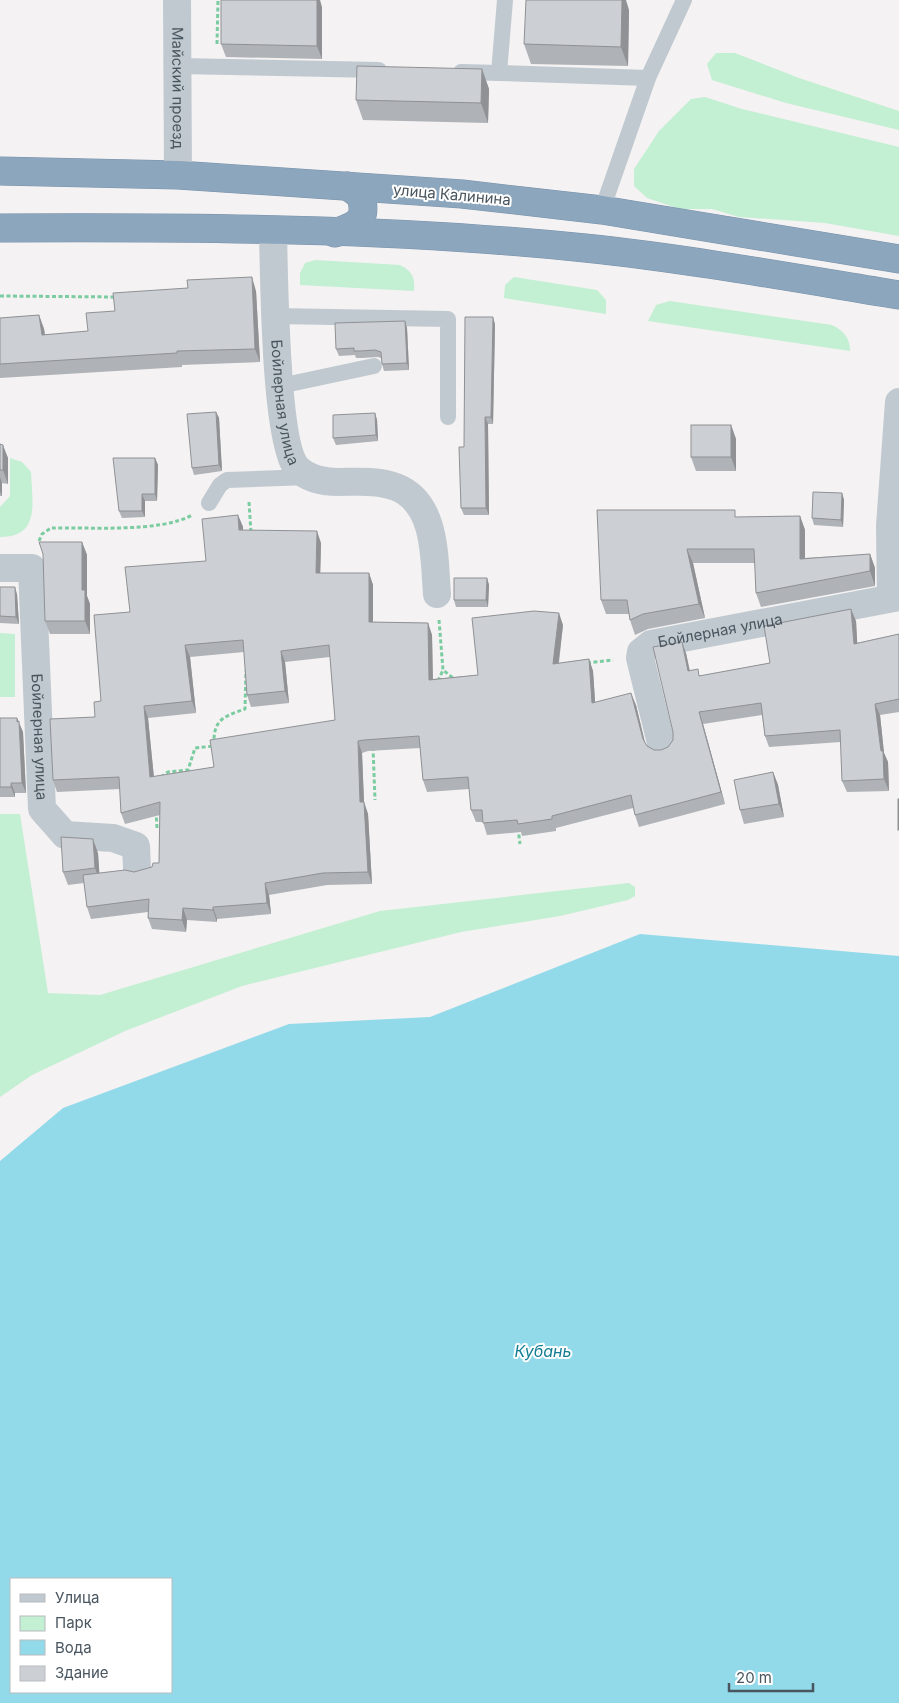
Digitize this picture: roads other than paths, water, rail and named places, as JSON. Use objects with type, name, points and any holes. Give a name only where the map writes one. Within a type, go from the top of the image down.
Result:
[{"type":"highway","name":"улица Калинина","points":[[0,171],[178,175],[462,194],[602,210],[899,259]]},
{"type":"highway","points":[[335,233],[355,225],[362,217],[364,208],[362,196],[348,186]]},
{"type":"highway","points":[[0,228],[335,233],[421,236],[584,248],[690,262],[899,295]]},
{"type":"street","name":"Майский проезд","points":[[177,0],[178,66],[176,122],[178,175]]},
{"type":"street","name":"Бойлерная улица","points":[[273,231],[274,316],[284,426],[291,459],[308,477],[329,482],[378,483],[407,492],[424,512],[430,529],[437,594]]},
{"type":"street","points":[[895,597],[890,526],[899,402]]},
{"type":"street","name":"Бойлерная улица","points":[[0,568],[32,568],[42,809],[66,835],[113,838],[136,857]]},
{"type":"street","name":"Бойлерная улица","points":[[662,746],[640,658],[641,652],[651,644],[895,597]]},
{"type":"lane","points":[[499,73],[505,0]]},
{"type":"lane","points":[[602,210],[648,78],[684,0]]},
{"type":"lane","points":[[178,66],[392,70]]},
{"type":"lane","points":[[440,72],[648,78]]},
{"type":"lane","points":[[274,316],[448,319],[448,417]]},
{"type":"lane","points":[[280,386],[374,366]]},
{"type":"lane","points":[[209,503],[220,485],[227,480],[308,477]]},
{"type":"water","name":"Кубань","points":[[640,934],[899,956],[899,1703],[0,1703],[0,1161],[63,1108],[289,1024],[430,1017]]}]
